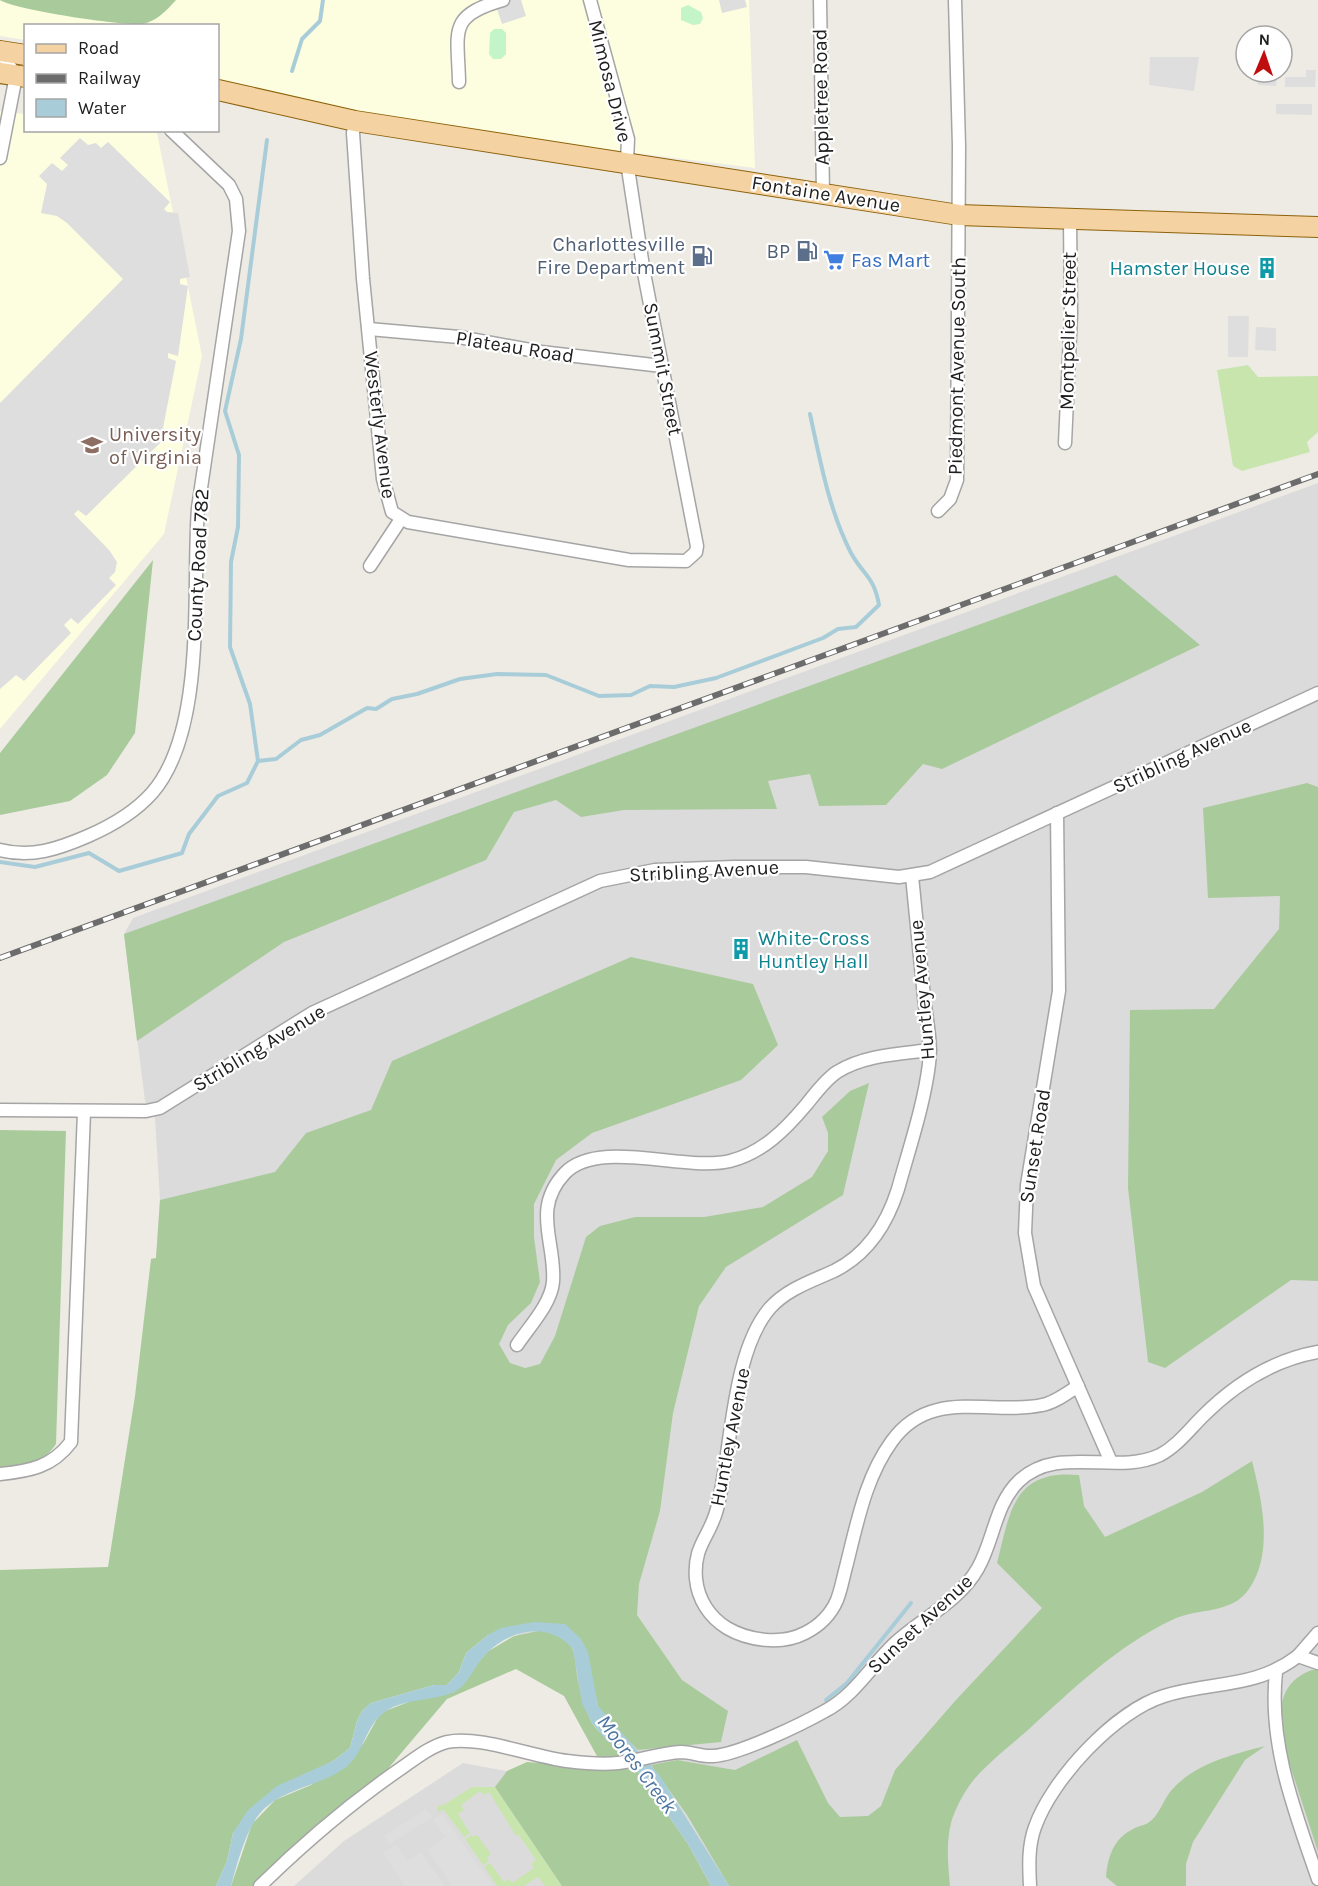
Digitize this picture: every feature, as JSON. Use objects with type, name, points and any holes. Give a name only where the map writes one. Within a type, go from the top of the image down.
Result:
[{"type":"main road","points":[[0,51],[24,55]]},
{"type":"main road","name":"Fontaine Avenue","points":[[219,90],[346,119]]},
{"type":"main road","name":"Fontaine Avenue","points":[[219,104],[346,119],[958,215],[1318,227]]},
{"type":"street","points":[[459,82],[459,27],[464,18],[477,7],[503,0]]},
{"type":"street","name":"Mimosa Drive","points":[[590,0],[628,139],[627,162]]},
{"type":"street","name":"Appletree Road","points":[[820,0],[823,194]]},
{"type":"street","name":"Piedmont Avenue South","points":[[938,511],[950,500],[957,480],[958,215],[955,0]]},
{"type":"street","points":[[0,51],[14,75],[0,158]]},
{"type":"street","name":"Westerly Avenue","points":[[346,119],[353,133],[358,218],[383,480],[388,503],[401,519],[630,560],[676,562]]},
{"type":"street","name":"County Road 782","points":[[0,850],[30,854],[63,848],[114,824],[144,801],[164,775],[172,758],[186,710],[195,621],[195,552],[198,508],[239,231],[236,199],[229,185],[173,132]]},
{"type":"street","name":"Summit Street","points":[[627,162],[662,366],[697,546],[692,558],[676,562]]},
{"type":"street","name":"Montpelier Street","points":[[1065,443],[1071,314],[1070,219]]},
{"type":"street","name":"Plateau Road","points":[[369,329],[418,332],[576,357],[662,366]]},
{"type":"street","points":[[370,566],[401,519]]},
{"type":"street","name":"Stribling Avenue","points":[[0,1110],[84,1112],[146,1111],[160,1108],[312,1013],[600,881],[655,870],[734,867],[806,867],[899,877],[930,872],[1318,693]]},
{"type":"street","name":"Sunset Road","points":[[1057,813],[1059,991],[1027,1185],[1025,1233],[1034,1286],[1111,1462]]},
{"type":"street","name":"Huntley Avenue","points":[[912,876],[930,1050],[929,1065],[917,1117],[888,1218],[868,1247],[851,1261],[788,1293],[770,1308],[747,1351],[717,1512],[699,1545],[696,1561],[696,1581],[702,1603],[717,1621],[731,1630],[752,1637],[779,1640],[802,1635],[822,1622],[837,1601],[865,1495],[877,1463],[895,1436],[920,1415],[954,1406],[1018,1408],[1046,1405],[1078,1386]]},
{"type":"street","points":[[517,1345],[550,1294],[553,1283],[546,1229],[548,1206],[553,1191],[566,1172],[606,1157],[701,1164],[729,1161],[758,1151],[787,1125],[835,1073],[854,1063],[930,1050]]},
{"type":"street","points":[[0,1474],[31,1471],[43,1467],[64,1451],[71,1442],[84,1112]]},
{"type":"street","name":"Sunset Avenue","points":[[260,1886],[370,1790],[427,1751],[447,1742],[482,1742],[494,1747],[555,1759],[591,1763],[629,1761],[683,1752],[714,1756],[780,1734],[840,1703],[895,1643],[946,1605],[971,1579],[990,1542],[1001,1506],[1010,1491],[1023,1477],[1052,1464],[1146,1460],[1159,1455],[1180,1441],[1220,1399],[1235,1387],[1285,1361],[1318,1352]]},
{"type":"street","points":[[1030,1886],[1029,1849],[1041,1813],[1081,1759],[1112,1727],[1142,1705],[1161,1697],[1244,1682],[1276,1672],[1298,1656],[1318,1634]]},
{"type":"street","points":[[1298,1656],[1318,1663]]},
{"type":"street","points":[[1276,1672],[1274,1717],[1277,1742],[1318,1879]]},
{"type":"shaded area","points":[[0,0],[749,0],[755,168],[539,141],[369,113],[262,105],[219,90],[219,24],[24,24],[24,40],[0,36]]},
{"type":"shaded area","points":[[505,0],[521,0],[526,16],[502,24],[495,3]]},
{"type":"shaded area","points":[[719,0],[745,0],[747,7],[722,13]]},
{"type":"shaded area","points":[[1150,57],[1199,57],[1194,91],[1149,85]]},
{"type":"shaded area","points":[[1306,70],[1316,70],[1315,87],[1285,87],[1285,84],[1294,84],[1294,77],[1306,77]]},
{"type":"shaded area","points":[[1258,84],[1276,84],[1276,86]]},
{"type":"shaded area","points":[[1276,104],[1312,104],[1312,115],[1276,114]]},
{"type":"shaded area","name":"University of Virginia","points":[[0,111],[24,114],[24,132],[157,133],[202,356],[164,534],[0,729]]},
{"type":"shaded area","name":"University of Virginia","points":[[80,138],[88,145],[96,143],[101,148],[108,142],[170,202],[164,209],[167,212],[178,213],[190,277],[180,279],[180,284],[188,286],[178,356],[168,353],[168,358],[176,361],[162,433],[152,433],[161,442],[86,516],[78,510],[74,514],[109,550],[117,562],[115,572],[109,578],[116,585],[78,624],[71,618],[64,625],[71,633],[24,681],[16,675],[0,689],[0,403],[123,279],[67,223],[57,216],[41,213],[47,184],[39,176],[52,163],[62,171],[68,165],[60,158]]},
{"type":"shaded area","points":[[1228,316],[1249,316],[1248,357],[1228,357]]},
{"type":"shaded area","points":[[1256,327],[1276,328],[1276,351],[1255,350]]},
{"type":"shaded area","points":[[1318,483],[1318,1886],[714,1886],[638,1758],[151,1259],[156,1258],[160,1200],[155,1118],[145,1101],[124,934],[133,918]]},
{"type":"shaded area","points":[[463,1763],[582,1785],[669,1886],[294,1886],[344,1841]]},
{"type":"shaded area","points":[[426,1809],[432,1817],[389,1845],[384,1836]]},
{"type":"shaded area","points":[[442,1814],[493,1886],[452,1886],[427,1850],[445,1837],[433,1820]]},
{"type":"shaded area","points":[[396,1844],[407,1861],[421,1852],[445,1886],[405,1886],[383,1853]]},
{"type":"green space","points":[[0,0],[176,0],[157,18],[147,23],[131,24],[26,8]]},
{"type":"green space","points":[[688,5],[701,12],[703,18],[700,24],[693,25],[681,20],[681,8]]},
{"type":"green space","points":[[494,29],[502,29],[506,33],[506,54],[501,59],[493,59],[489,54],[490,33]]},
{"type":"green space","points":[[1248,365],[1258,377],[1318,376],[1318,432],[1307,442],[1310,452],[1242,471],[1233,466],[1217,370]]},
{"type":"green space","points":[[153,560],[135,733],[107,775],[70,801],[0,815],[0,753]]},
{"type":"green space","points":[[1116,575],[1200,645],[942,769],[923,764],[886,805],[819,806],[810,774],[768,781],[777,809],[624,810],[581,817],[556,800],[514,812],[486,860],[284,942],[137,1041],[124,934]]},
{"type":"green space","points":[[1307,783],[1318,787],[1318,1281],[1291,1280],[1165,1368],[1148,1362],[1128,1188],[1130,1010],[1214,1009],[1279,929],[1280,896],[1208,898],[1203,808]]},
{"type":"green space","points":[[631,957],[753,984],[778,1045],[741,1080],[592,1133],[556,1160],[534,1204],[534,1237],[540,1282],[531,1303],[508,1325],[499,1344],[510,1363],[525,1368],[540,1364],[555,1336],[586,1237],[600,1226],[635,1217],[704,1217],[763,1207],[812,1177],[828,1151],[828,1133],[822,1117],[850,1091],[869,1083],[843,1195],[726,1267],[699,1306],[673,1413],[660,1511],[639,1584],[637,1615],[682,1680],[728,1711],[721,1742],[638,1750],[611,1724],[598,1706],[594,1688],[565,1624],[488,1635],[466,1653],[459,1672],[447,1685],[434,1685],[371,1703],[362,1711],[350,1748],[333,1761],[307,1774],[233,1833],[227,1861],[216,1886],[0,1886],[0,1570],[108,1567],[135,1396],[151,1259],[156,1258],[160,1200],[275,1172],[306,1133],[371,1110],[392,1061]]},
{"type":"green space","points":[[0,1130],[66,1131],[56,1444],[45,1456],[32,1463],[0,1469]]},
{"type":"green space","points":[[1252,1461],[1262,1509],[1264,1543],[1257,1575],[1249,1589],[1233,1603],[1182,1616],[1133,1642],[1079,1684],[985,1768],[966,1791],[951,1823],[948,1846],[950,1886],[729,1886],[687,1815],[651,1765],[677,1760],[735,1770],[797,1740],[828,1803],[840,1817],[868,1816],[881,1806],[895,1770],[955,1701],[1042,1608],[997,1563],[1011,1511],[1027,1487],[1040,1479],[1057,1475],[1079,1475],[1084,1506],[1105,1537],[1202,1492]]},
{"type":"green space","points":[[543,1630],[564,1638],[570,1644],[575,1657],[581,1694],[591,1721],[598,1731],[627,1756],[598,1758],[564,1696],[516,1669],[447,1699],[386,1771],[295,1846],[253,1886],[231,1886],[252,1824],[275,1800],[311,1785],[363,1744],[378,1717],[385,1711],[411,1701],[454,1692],[487,1652],[514,1636]]},
{"type":"green space","points":[[1312,1670],[1318,1670],[1318,1852],[1287,1755],[1281,1721],[1286,1691],[1296,1679]]},
{"type":"green space","points":[[1265,1746],[1245,1760],[1193,1842],[1186,1864],[1186,1886],[1117,1886],[1106,1877],[1108,1861],[1117,1842],[1128,1832],[1152,1820],[1179,1782],[1213,1762]]},
{"type":"green space","points":[[527,1762],[637,1770],[688,1844],[711,1886],[562,1886],[495,1787],[507,1771]]},
{"type":"green space","points":[[472,1787],[495,1787],[562,1886],[545,1886],[538,1877],[524,1886],[497,1886],[484,1867],[490,1863],[504,1882],[509,1879],[512,1883],[534,1868],[531,1864],[536,1860],[518,1834],[516,1836],[489,1792],[484,1795],[480,1791],[461,1805],[464,1810],[458,1814],[470,1833],[464,1837],[443,1809],[437,1813],[438,1805],[442,1806]]},
{"type":"green space","points":[[472,1835],[473,1837],[477,1835],[491,1854],[487,1858],[489,1861],[483,1865],[465,1839]]},
{"type":"water","name":"Moores Creek","points":[[534,1622],[565,1624],[581,1639],[588,1652],[598,1706],[660,1776],[729,1886],[711,1886],[688,1844],[625,1753],[606,1740],[592,1723],[582,1703],[573,1649],[553,1634],[530,1632],[518,1634],[496,1645],[482,1658],[463,1685],[454,1692],[407,1702],[389,1709],[371,1727],[352,1762],[346,1767],[271,1803],[256,1818],[251,1827],[231,1886],[216,1886],[227,1861],[233,1833],[248,1810],[277,1786],[333,1761],[350,1748],[357,1721],[362,1711],[371,1703],[434,1685],[447,1685],[459,1672],[466,1653],[488,1635],[501,1628]]},
{"type":"waterway","points":[[292,71],[302,39],[320,21],[323,0]]},
{"type":"waterway","points":[[0,862],[35,867],[89,853],[119,871],[182,853],[189,834],[218,796],[247,783],[258,761],[250,704],[230,647],[231,562],[238,527],[239,455],[225,411],[241,339],[267,140]]},
{"type":"waterway","points":[[258,761],[276,759],[301,740],[320,735],[367,708],[376,709],[392,699],[417,694],[460,679],[497,674],[546,675],[599,696],[631,695],[650,686],[674,687],[716,678],[823,638],[838,629],[856,627],[879,605],[877,595],[868,576],[855,560],[843,537],[826,485],[810,414]]},
{"type":"waterway","points":[[826,1700],[847,1683],[911,1603]]},
{"type":"railway","points":[[0,958],[1318,474]]},
{"type":"place","name":"BP","points":[[807,251]]},
{"type":"place","name":"Charlottesville Fire Department","points":[[702,256]]},
{"type":"place","name":"Fas Mart","points":[[834,260]]},
{"type":"place","name":"Hamster House","points":[[1267,268]]},
{"type":"place","name":"University of Virginia","points":[[92,445]]},
{"type":"place","name":"White-Cross Huntley Hall","points":[[741,949]]}]
